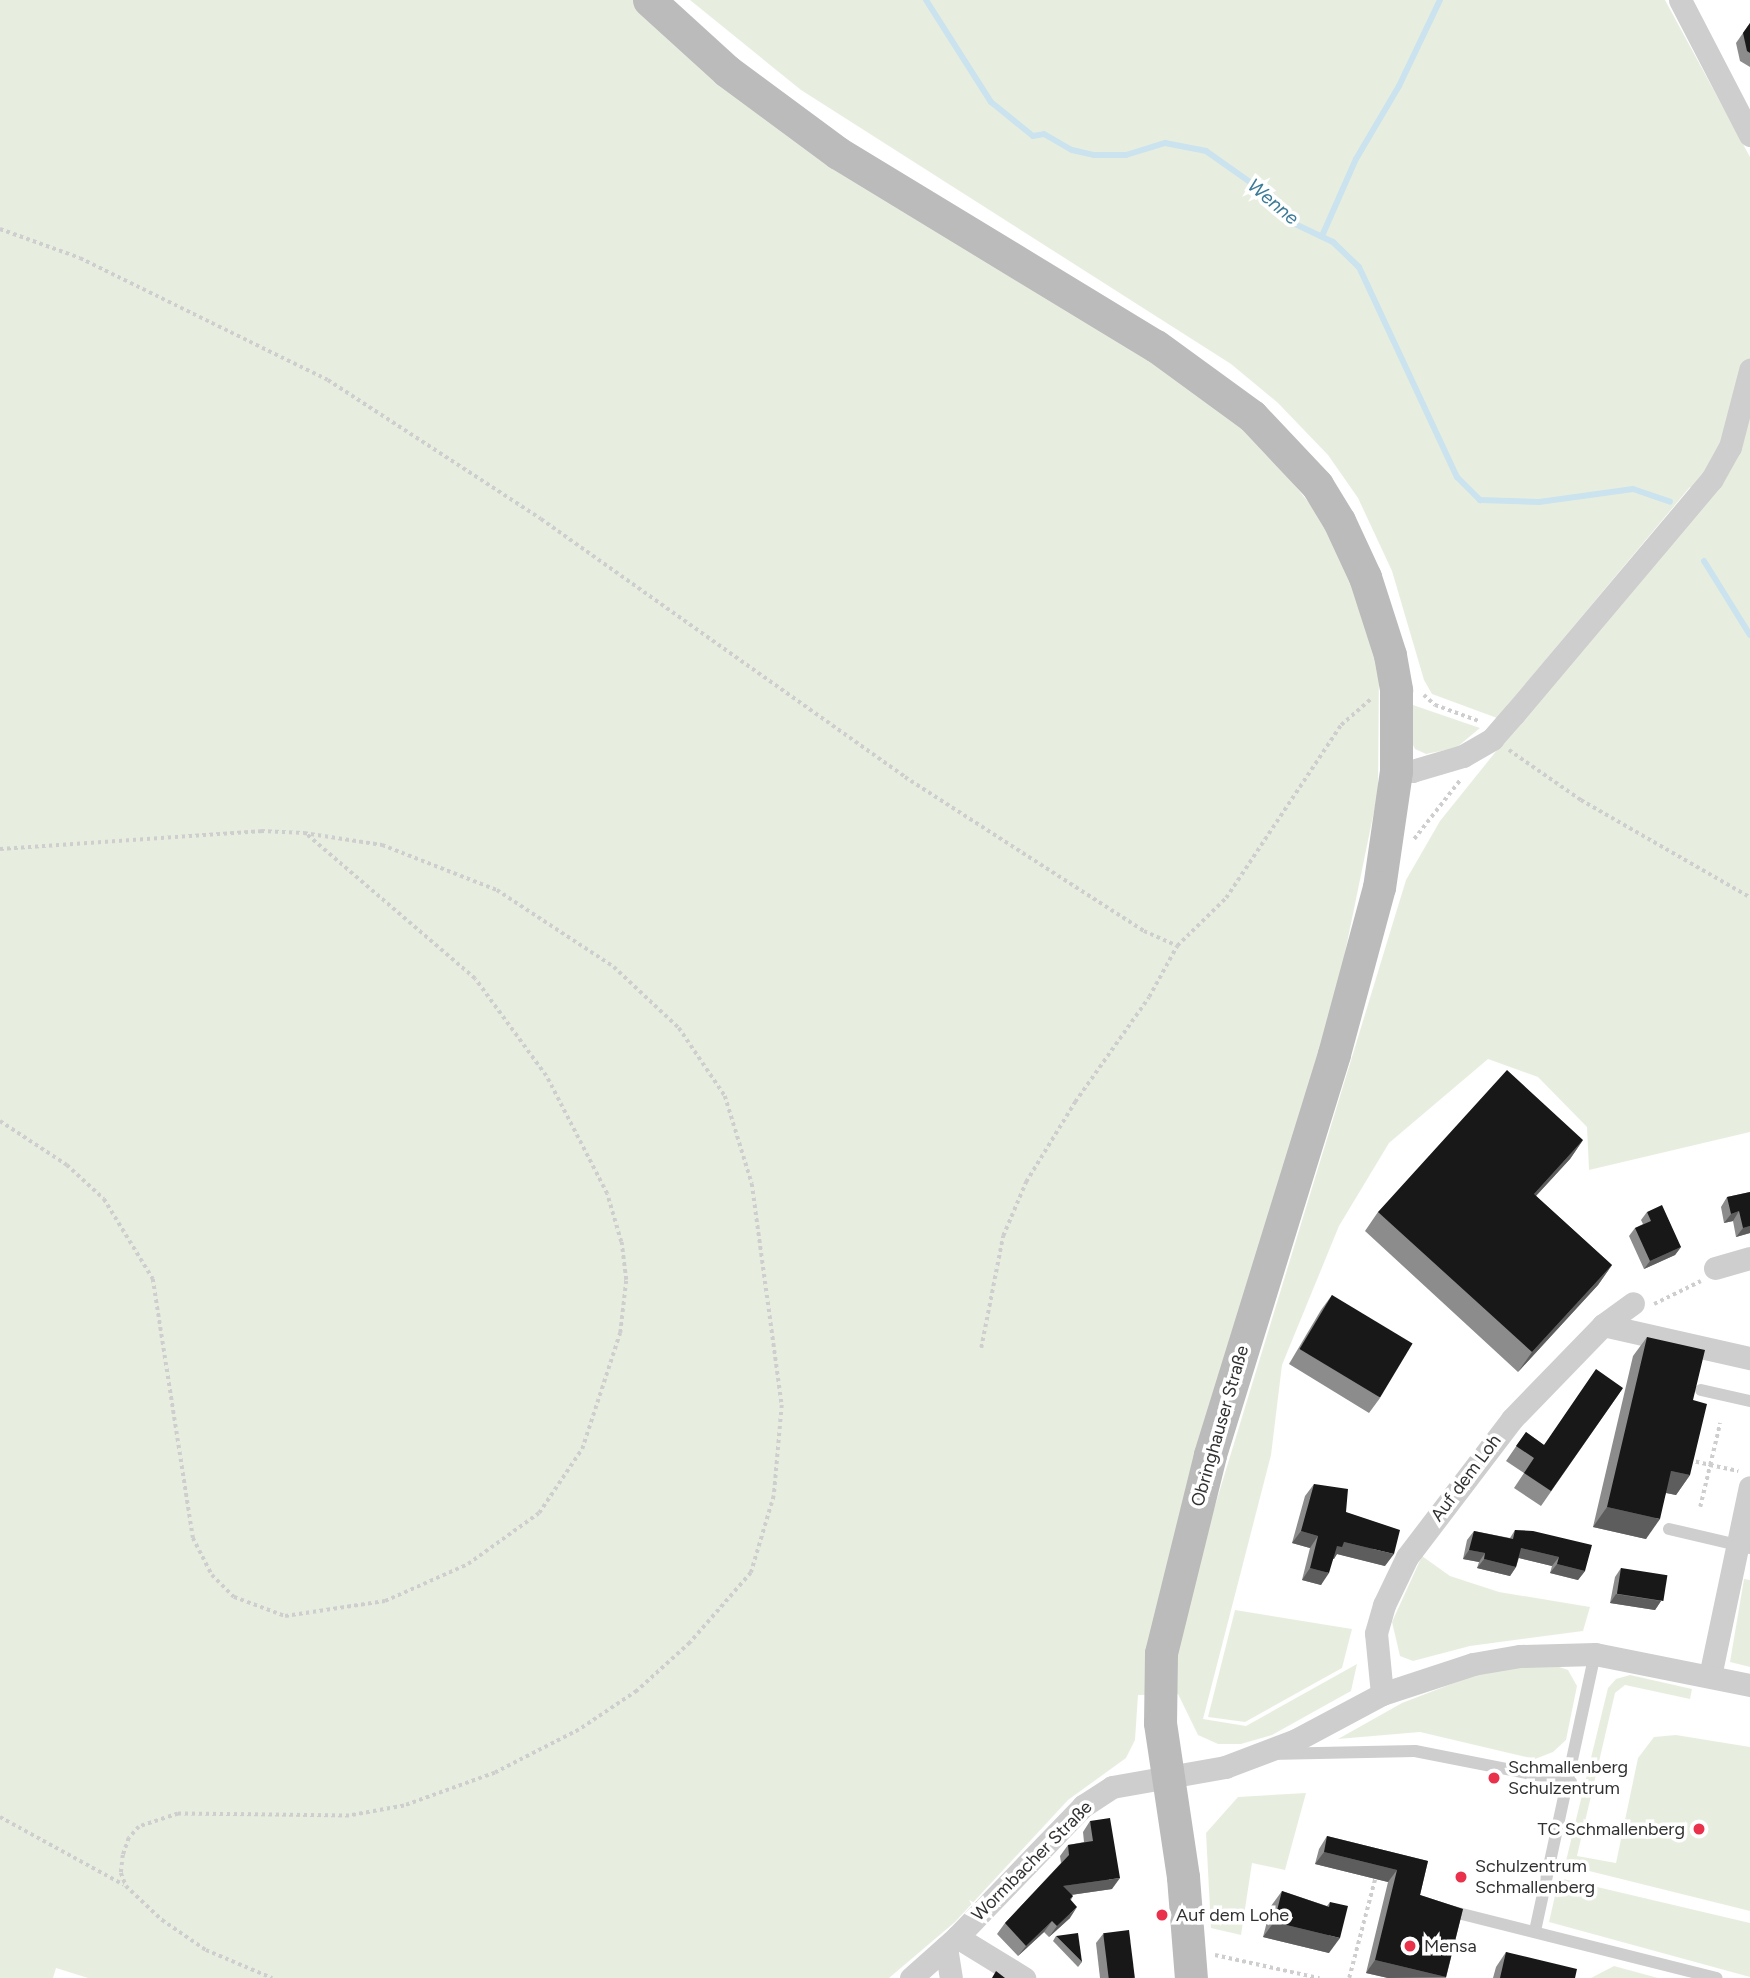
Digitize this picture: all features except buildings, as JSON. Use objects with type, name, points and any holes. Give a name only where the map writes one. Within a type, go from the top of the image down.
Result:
[{"type":"street","name":"Obringhauser Straße","points":[[649,0],[727,71],[838,153],[1156,346],[1252,416],[1317,485],[1355,551],[1390,655],[1407,689],[1379,887],[1334,1054],[1210,1455],[1168,1620],[1158,1690],[1191,1968]]},
{"type":"street","points":[[1680,0],[1750,135]]},
{"type":"street","points":[[1396,771],[1443,763],[1496,734],[1712,479],[1730,447],[1750,370]]},
{"type":"street","points":[[1715,1268],[1750,1258]]},
{"type":"street","name":"Auf dem Loh","points":[[1382,1694],[1376,1633],[1384,1605],[1408,1557],[1512,1419],[1602,1325],[1630,1306]]},
{"type":"street","points":[[1602,1325],[1750,1357]]},
{"type":"street","points":[[1710,1676],[1743,1546],[1750,1487]]},
{"type":"street","points":[[1170,1780],[1265,1754],[1382,1694],[1473,1664],[1533,1655],[1595,1654],[1750,1685]]},
{"type":"street","name":"Wormbacher Straße","points":[[911,1978],[952,1942],[1099,1794],[1126,1783],[1170,1780]]},
{"type":"street","points":[[951,1978],[952,1942],[1024,1978]]},
{"type":"lane","points":[[1701,1390],[1750,1401]]},
{"type":"lane","points":[[1670,1529],[1743,1546]]},
{"type":"lane","points":[[1535,1931],[1571,1782],[1595,1654]]},
{"type":"lane","points":[[1265,1754],[1284,1757],[1415,1751],[1571,1782]]},
{"type":"lane","points":[[1429,1906],[1717,1978]]},
{"type":"path","points":[[0,229],[80,258],[328,380],[541,519],[905,777],[1144,931],[1177,946]]},
{"type":"path","points":[[981,1348],[1003,1236],[1026,1182],[1075,1102],[1149,997],[1177,946],[1226,898],[1341,724],[1364,701],[1407,689],[1496,734],[1581,800],[1750,897]]},
{"type":"path","points":[[0,849],[261,831],[304,833],[382,845],[437,864],[528,907],[658,1004],[700,1054],[725,1096],[759,1225],[782,1405],[774,1496],[762,1546],[751,1573],[725,1605],[637,1690],[579,1730],[495,1773],[404,1806],[349,1816],[178,1814],[153,1821],[129,1838],[121,1873],[126,1886]]},
{"type":"path","points":[[0,1121],[67,1165],[104,1199],[153,1279],[193,1538],[212,1575],[234,1597],[285,1616],[385,1601],[468,1564],[539,1513],[570,1472],[587,1438],[620,1333],[626,1280],[621,1242],[607,1194],[546,1076],[483,987],[304,833]]},
{"type":"path","points":[[1630,1306],[1640,1311],[1703,1280],[1715,1268]]},
{"type":"path","points":[[1700,1507],[1720,1423]]},
{"type":"path","points":[[1687,1460],[1750,1474]]},
{"type":"path","points":[[0,1817],[126,1886],[162,1920],[206,1950],[272,1978]]},
{"type":"path","points":[[1349,1978],[1375,1879]]},
{"type":"path","points":[[1191,1968],[1218,1955],[1319,1978]]},
{"type":"green space","points":[[0,0],[633,0],[678,45],[1165,370],[1262,443],[1320,517],[1358,597],[1379,669],[1378,792],[1332,1016],[1203,1545],[1406,880],[1440,821],[1701,496],[1690,487],[1497,718],[1432,694],[1424,680],[1392,571],[1358,498],[1328,455],[1278,403],[1231,364],[801,90],[690,0],[1665,0],[1750,157],[1750,1132],[1589,1170],[1587,1127],[1538,1077],[1488,1059],[1389,1143],[1339,1226],[1282,1365],[1271,1455],[1203,1719],[1246,1726],[1357,1664],[1351,1691],[1272,1735],[1241,1744],[1218,1744],[1198,1735],[1178,1694],[1138,1695],[1135,1740],[1126,1758],[1068,1800],[955,1922],[889,1978],[88,1978],[56,1968],[53,1978],[0,1978]]},
{"type":"green space","points":[[1410,704],[1480,728],[1456,748],[1426,754],[1415,749],[1410,739]]},
{"type":"green space","points":[[1422,1556],[1450,1576],[1499,1592],[1590,1607],[1583,1631],[1470,1646],[1413,1661],[1400,1656],[1392,1622]]},
{"type":"green space","points":[[1744,1579],[1750,1580],[1750,1667],[1730,1662]]},
{"type":"green space","points":[[1235,1610],[1352,1629],[1342,1668],[1245,1722],[1208,1717]]},
{"type":"green space","points":[[1545,1662],[1568,1670],[1577,1686],[1566,1740],[1553,1752],[1535,1759],[1420,1732],[1338,1739],[1402,1703],[1472,1676]]},
{"type":"green space","points":[[1630,1675],[1692,1689],[1690,1699],[1625,1685],[1615,1693],[1577,1856],[1616,1863],[1638,1758],[1654,1737],[1676,1735],[1750,1747],[1750,1911],[1565,1865],[1608,1688],[1616,1679]]},
{"type":"green space","points":[[1306,1793],[1285,1870],[1252,1863],[1241,1935],[1211,1928],[1206,1833],[1238,1797]]},
{"type":"green space","points":[[1559,1878],[1750,1923],[1750,1977],[1549,1922]]},
{"type":"green space","points":[[1614,1966],[1658,1978],[1591,1978]]},
{"type":"waterway","name":"Wenne","points":[[926,0],[991,102],[1033,136],[1044,134],[1072,150],[1094,155],[1126,155],[1165,143],[1206,151],[1250,182],[1291,222],[1333,242],[1359,267],[1457,477],[1480,500],[1539,502],[1633,489],[1670,502]]},
{"type":"waterway","points":[[1322,236],[1356,159],[1399,86],[1440,0]]},
{"type":"waterway","name":"Wenne","points":[[1704,561],[1750,635]]},
{"type":"place","name":"Schmallenberg Schulzentrum","points":[[1494,1778]]},
{"type":"place","name":"TC Schmallenberg","points":[[1699,1829]]},
{"type":"place","name":"Schulzentrum Schmallenberg","points":[[1461,1877]]},
{"type":"place","name":"Auf dem Lohe","points":[[1162,1915]]},
{"type":"place","name":"Mensa","points":[[1410,1946]]}]
